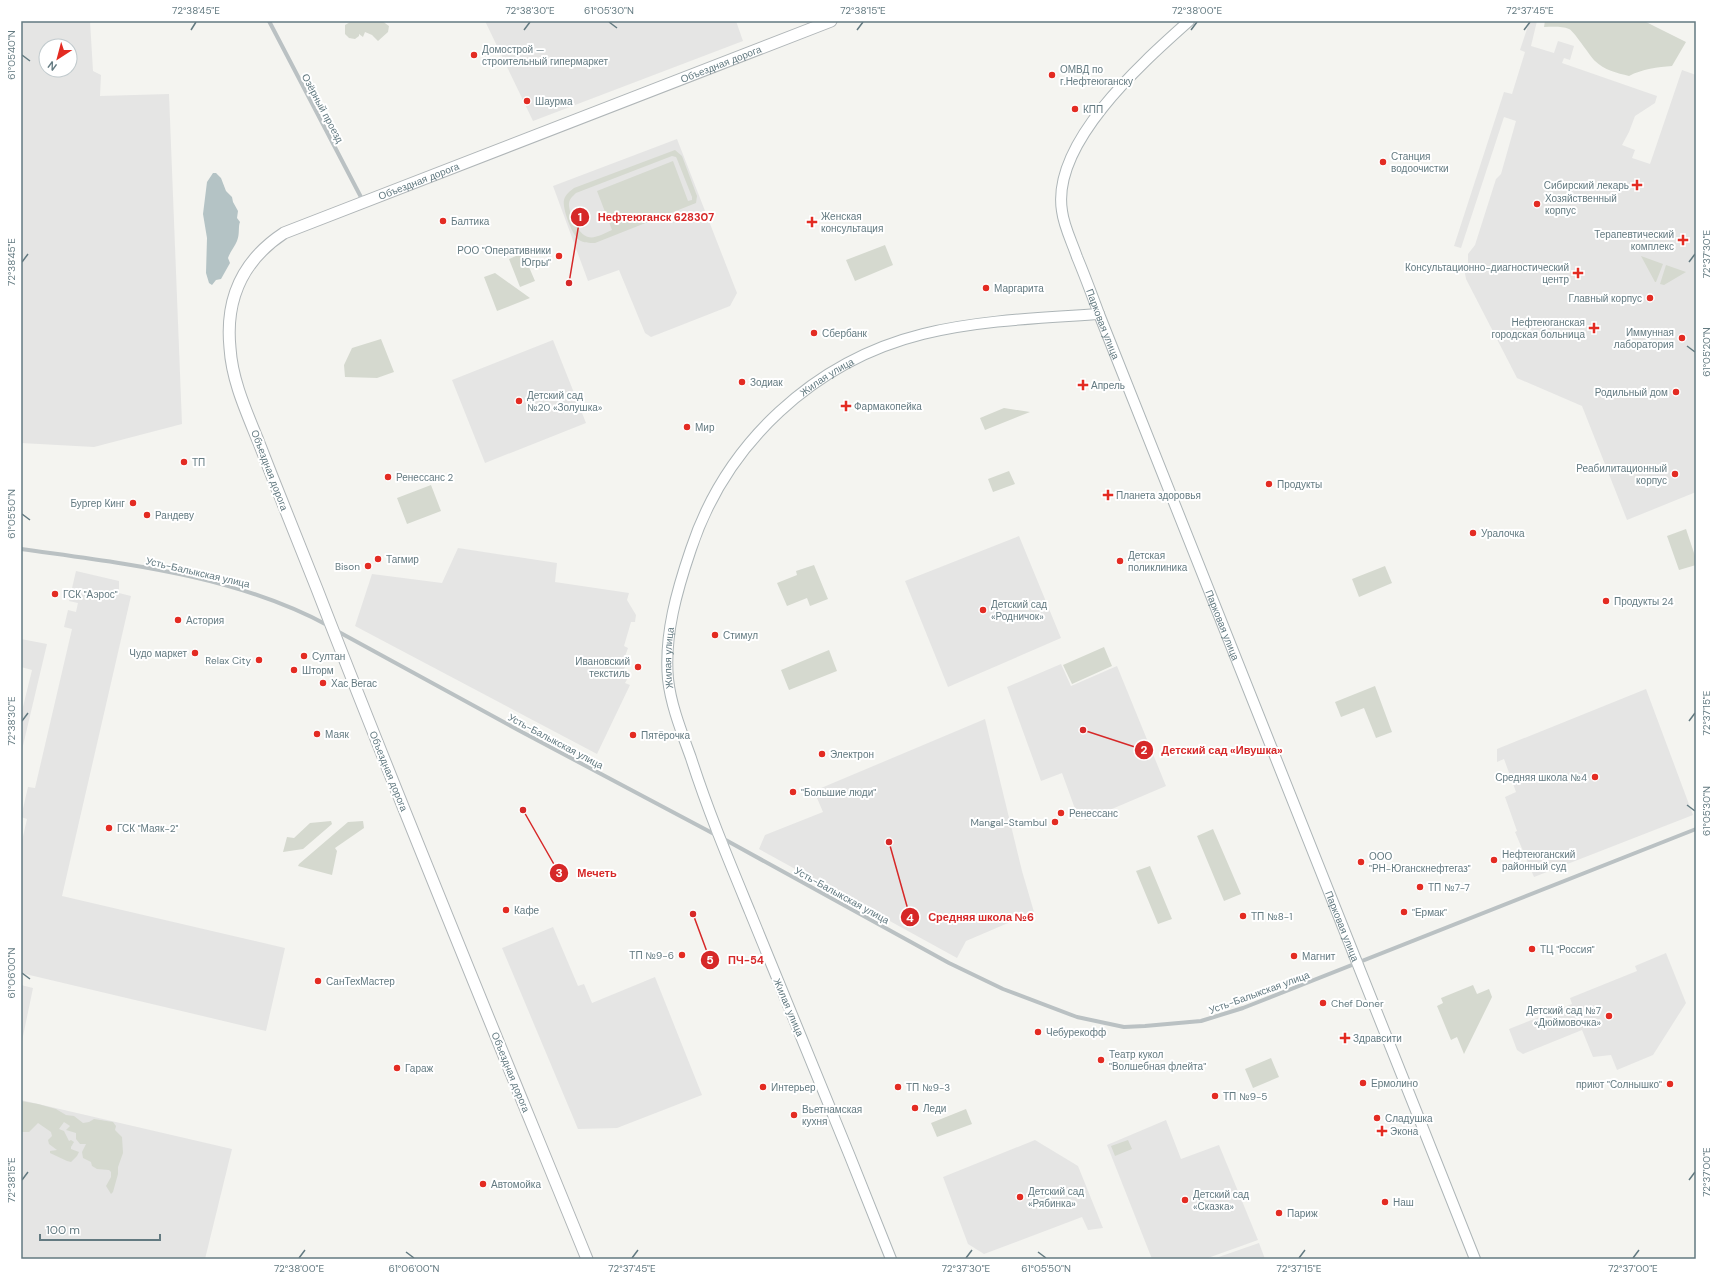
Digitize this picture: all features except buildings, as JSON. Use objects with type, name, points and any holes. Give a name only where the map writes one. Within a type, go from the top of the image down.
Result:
[{"type":"main road","name":"Объездная дорога","points":[[587,1259],[332,628],[236,380],[229,346],[231,310],[240,281],[248,267],[263,248],[284,233],[831,21]]},
{"type":"main road","name":"Парковая улица","points":[[1189,21],[1134,73],[1100,112],[1077,146],[1064,177],[1060,198],[1062,212],[1067,232],[1099,314],[1356,964],[1475,1259]]},
{"type":"main road","name":"Жилая улица","points":[[891,1259],[802,1038],[718,836],[674,709],[668,679],[668,646],[678,591],[696,535],[714,495],[731,467],[757,434],[785,406],[824,377],[872,352],[907,338],[965,326],[1099,314]]},
{"type":"street","name":"Озёрный проезд","points":[[269,21],[363,202]]},
{"type":"street","name":"Усть-Балыкская улица","points":[[21,549],[170,573],[246,590],[301,611],[971,974],[1054,1009],[1109,1025],[1124,1027],[1173,1024],[1215,1017],[1243,1008],[1696,829]]},
{"type":"shaded area","points":[[21,21],[90,21],[93,71],[101,75],[100,96],[169,94],[182,424],[94,447],[21,443]]},
{"type":"shaded area","points":[[352,21],[382,21],[389,26],[388,32],[378,41],[372,35],[365,32],[363,37],[359,34],[359,36],[355,39],[349,38],[345,34],[345,25]]},
{"type":"shaded area","points":[[485,21],[736,21],[743,41],[533,121]]},
{"type":"shaded area","name":"Нефтеюганская городская больница","points":[[1522,21],[1537,21],[1531,46],[1554,53],[1558,41],[1574,46],[1570,60],[1564,58],[1562,63],[1657,96],[1655,103],[1635,116],[1622,145],[1635,150],[1632,158],[1650,164],[1682,70],[1696,75],[1696,492],[1627,520],[1582,406],[1517,378],[1466,279],[1464,268],[1468,266],[1468,254],[1475,245],[1496,179],[1501,174],[1516,121],[1504,117],[1461,248],[1454,246],[1504,92],[1512,94],[1525,52],[1520,50],[1529,23]]},
{"type":"shaded area","points":[[1545,21],[1644,21],[1686,42],[1672,66],[1645,70],[1629,76],[1602,67],[1592,58],[1578,38],[1569,29],[1563,27],[1544,27]]},
{"type":"shaded area","points":[[677,139],[737,293],[730,306],[651,337],[645,333],[619,270],[588,281],[553,186]]},
{"type":"shaded area","points":[[675,150],[682,156],[697,196],[696,203],[595,243],[589,243],[581,241],[576,237],[566,215],[564,200],[569,192],[574,188]],"holes":[[[672,156],[676,157],[692,200],[688,201],[673,161],[597,191],[612,230],[594,237],[588,237],[577,228],[569,207],[570,200],[576,193]]]},
{"type":"shaded area","points":[[213,173],[216,173],[221,178],[226,191],[232,197],[238,211],[237,218],[240,222],[238,238],[228,258],[230,263],[221,279],[216,280],[212,285],[209,283],[206,273],[207,238],[203,214],[207,182]]},
{"type":"shaded area","points":[[885,245],[893,265],[855,281],[846,260]]},
{"type":"shaded area","points":[[523,253],[535,281],[520,287],[509,259]]},
{"type":"shaded area","points":[[1641,256],[1663,264],[1656,282],[1655,282]]},
{"type":"shaded area","points":[[1666,265],[1686,272],[1664,285],[1660,284]]},
{"type":"shaded area","points":[[495,273],[530,298],[497,311],[484,277]]},
{"type":"shaded area","points":[[381,339],[394,372],[377,378],[345,377],[344,365],[352,348]]},
{"type":"shaded area","name":"Детский сад №20 «Золушка»","points":[[553,340],[586,423],[485,463],[452,380]]},
{"type":"shaded area","points":[[1004,408],[1030,412],[985,430],[980,418]]},
{"type":"shaded area","points":[[1009,471],[1015,484],[993,492],[988,479]]},
{"type":"shaded area","points":[[431,485],[441,511],[407,524],[397,498]]},
{"type":"shaded area","points":[[1686,529],[1696,559],[1696,565],[1679,570],[1667,536]]},
{"type":"shaded area","name":"Детский сад «Родничок»","points":[[1019,536],[1061,638],[948,687],[905,581]]},
{"type":"shaded area","points":[[458,548],[557,563],[555,582],[629,593],[627,600],[636,615],[635,622],[631,622],[624,646],[628,648],[624,659],[628,662],[622,672],[629,676],[625,683],[630,685],[597,754],[355,626],[372,574],[442,583]]},
{"type":"shaded area","points":[[814,565],[828,599],[810,606],[807,598],[787,606],[777,583],[797,575],[796,571]]},
{"type":"shaded area","points":[[1385,566],[1392,583],[1359,597],[1352,579]]},
{"type":"shaded area","points":[[76,571],[119,581],[119,593],[131,596],[62,896],[285,948],[266,1031],[21,973],[21,845],[27,819],[21,817],[28,787],[35,788],[72,629],[64,627],[68,610],[76,612],[78,603],[69,601]]},
{"type":"shaded area","points":[[21,639],[47,644],[21,754],[21,715],[32,670],[21,667]]},
{"type":"shaded area","points":[[1104,647],[1112,666],[1072,684],[1063,665]]},
{"type":"shaded area","points":[[829,650],[837,671],[789,690],[781,670]]},
{"type":"shaded area","points":[[1061,664],[1071,686],[1117,666],[1166,786],[1086,820],[1078,817],[1062,773],[1041,781],[1007,687]]},
{"type":"shaded area","points":[[1375,686],[1392,732],[1376,738],[1364,708],[1341,717],[1335,702]]},
{"type":"shaded area","name":"Средняя школа №4","points":[[1646,689],[1693,815],[1534,877],[1515,832],[1517,831],[1505,797],[1516,792],[1504,759],[1497,762],[1497,749]]},
{"type":"shaded area","points":[[985,719],[1022,871],[1034,912],[966,941],[957,958],[759,849],[765,835],[823,812],[814,791]]},
{"type":"shaded area","points":[[331,821],[332,824],[303,849],[283,852],[287,837],[294,838],[310,823]]},
{"type":"shaded area","points":[[363,821],[364,828],[335,848],[337,851],[332,875],[298,866],[348,822]]},
{"type":"shaded area","points":[[1213,829],[1241,894],[1224,901],[1197,836]]},
{"type":"shaded area","points":[[1150,866],[1172,919],[1158,924],[1136,871]]},
{"type":"shaded area","points":[[553,927],[578,986],[584,984],[592,1003],[655,977],[702,1095],[617,1128],[578,1129],[502,948]]},
{"type":"shaded area","name":"Детский сад №7 «Дюймовочка»","points":[[1666,953],[1686,1003],[1653,1055],[1617,1070],[1611,1055],[1593,1057],[1582,1030],[1523,1054],[1517,1050],[1509,1029],[1572,1004],[1570,998],[1637,971],[1635,966]]},
{"type":"shaded area","points":[[21,985],[33,988],[21,1046]]},
{"type":"shaded area","points":[[1473,985],[1477,994],[1489,989],[1492,997],[1464,1054],[1457,1037],[1451,1040],[1437,1006],[1443,1003],[1441,998]]},
{"type":"shaded area","points":[[1271,1058],[1279,1077],[1253,1088],[1245,1069]]},
{"type":"shaded area","points":[[21,1100],[232,1149],[205,1259],[21,1259]]},
{"type":"shaded area","points":[[21,1101],[56,1109],[66,1115],[74,1116],[83,1123],[94,1119],[113,1122],[116,1126],[115,1130],[122,1137],[123,1153],[118,1167],[118,1174],[113,1192],[111,1194],[106,1186],[111,1177],[111,1172],[109,1170],[97,1169],[92,1166],[91,1162],[83,1158],[82,1152],[86,1144],[80,1144],[76,1139],[76,1133],[66,1130],[70,1126],[64,1122],[59,1129],[64,1131],[69,1141],[71,1140],[74,1142],[71,1149],[79,1152],[71,1162],[50,1153],[50,1151],[57,1150],[49,1144],[48,1140],[52,1136],[51,1132],[38,1123],[29,1132],[21,1132]]},
{"type":"shaded area","points":[[966,1109],[972,1124],[937,1137],[931,1123]]},
{"type":"shaded area","name":"Детский сад «Сказка»","points":[[1166,1120],[1181,1159],[1219,1145],[1258,1240],[1205,1259],[1152,1259],[1107,1145]]},
{"type":"shaded area","name":"Детский сад «Рябинка»","points":[[1035,1140],[1078,1166],[1103,1228],[1088,1230],[1082,1217],[984,1254],[968,1244],[943,1177]]},
{"type":"shaded area","points":[[1128,1140],[1132,1149],[1115,1156],[1111,1146]]},
{"type":"shaded area","points":[[1259,1243],[1265,1259],[1213,1259]]},
{"type":"place","name":"Домострой — строительный гипермаркет","points":[[474,55]]},
{"type":"place","name":"ОМВД по г.Нефтеюганску","points":[[1052,75]]},
{"type":"place","name":"Шаурма","points":[[527,101]]},
{"type":"place","name":"КПП","points":[[1075,109]]},
{"type":"place","name":"Станция водоочистки","points":[[1383,162]]},
{"type":"place","name":"Сибирский лекарь","points":[[1637,185]]},
{"type":"place","name":"Хозяйственный корпус","points":[[1537,204]]},
{"type":"place","name":"Балтика","points":[[443,221]]},
{"type":"place","name":"Женская консультация","points":[[812,222]]},
{"type":"place","name":"Терапевтический комплекс","points":[[1683,240]]},
{"type":"place","name":"РОО \"Оперативники Югры\"","points":[[559,256]]},
{"type":"place","name":"Консультационно-диагностический центр","points":[[1578,273]]},
{"type":"place","name":"Нефтеюганск 628307","points":[[569,283]]},
{"type":"place","name":"Маргарита","points":[[986,288]]},
{"type":"place","name":"Главный корпус","points":[[1650,298]]},
{"type":"place","name":"Нефтеюганская городская больница","points":[[1594,328]]},
{"type":"place","name":"Сбербанк","points":[[814,333]]},
{"type":"place","name":"Иммунная лаборатория","points":[[1682,338]]},
{"type":"place","name":"Зодиак","points":[[742,382]]},
{"type":"place","name":"Апрель","points":[[1083,385]]},
{"type":"place","name":"Родильный дом","points":[[1676,392]]},
{"type":"place","name":"Детский сад №20 «Золушка»","points":[[519,401]]},
{"type":"place","name":"Фармакопейка","points":[[846,406]]},
{"type":"place","name":"Мир","points":[[687,427]]},
{"type":"place","name":"ТП","points":[[184,462]]},
{"type":"place","name":"Реабилитационный корпус","points":[[1675,474]]},
{"type":"place","name":"Ренессанс 2","points":[[388,477]]},
{"type":"place","name":"Продукты","points":[[1269,484]]},
{"type":"place","name":"Планета здоровья","points":[[1108,495]]},
{"type":"place","name":"Бургер Кинг","points":[[133,503]]},
{"type":"place","name":"Рандеву","points":[[147,515]]},
{"type":"place","name":"Уралочка","points":[[1473,533]]},
{"type":"place","name":"Тагмир","points":[[378,559]]},
{"type":"place","name":"Детская поликлиника","points":[[1120,561]]},
{"type":"place","name":"Bison","points":[[368,566]]},
{"type":"place","name":"ГСК \"Аэрос\"","points":[[55,594]]},
{"type":"place","name":"Продукты 24","points":[[1606,601]]},
{"type":"place","name":"Детский сад «Родничок»","points":[[983,610]]},
{"type":"place","name":"Астория","points":[[178,620]]},
{"type":"place","name":"Стимул","points":[[715,635]]},
{"type":"place","name":"Чудо маркет","points":[[195,653]]},
{"type":"place","name":"Султан","points":[[304,656]]},
{"type":"place","name":"Relax City","points":[[259,660]]},
{"type":"place","name":"Ивановский текстиль","points":[[638,667]]},
{"type":"place","name":"Шторм","points":[[294,670]]},
{"type":"place","name":"Хас Вегас","points":[[323,683]]},
{"type":"place","name":"Детский сад «Ивушка»","points":[[1083,730]]},
{"type":"place","name":"Маяк","points":[[317,734]]},
{"type":"place","name":"Пятёрочка","points":[[633,735]]},
{"type":"place","name":"Электрон","points":[[822,754]]},
{"type":"place","name":"Средняя школа №4","points":[[1595,777]]},
{"type":"place","name":"\"Большие люди\"","points":[[793,792]]},
{"type":"place","name":"Мечеть","points":[[523,810]]},
{"type":"place","name":"Ренессанс","points":[[1061,813]]},
{"type":"place","name":"Mangal-Stambul","points":[[1055,822]]},
{"type":"place","name":"ГСК \"Маяк-2\"","points":[[109,828]]},
{"type":"place","name":"Средняя школа №6","points":[[889,842]]},
{"type":"place","name":"Нефтеюганский районный суд","points":[[1494,860]]},
{"type":"place","name":"ООО \"РН-Юганскнефтегаз\"","points":[[1361,862]]},
{"type":"place","name":"ТП №7-7","points":[[1420,887]]},
{"type":"place","name":"Кафе","points":[[506,910]]},
{"type":"place","name":"\"Ермак\"","points":[[1404,912]]},
{"type":"place","name":"ПЧ-54","points":[[693,914]]},
{"type":"place","name":"ТП №8-1","points":[[1243,916]]},
{"type":"place","name":"ТЦ \"Россия\"","points":[[1532,949]]},
{"type":"place","name":"ТП №9-6","points":[[682,955]]},
{"type":"place","name":"Магнит","points":[[1294,956]]},
{"type":"place","name":"СанТехМастер","points":[[318,981]]},
{"type":"place","name":"Chef Doner","points":[[1323,1003]]},
{"type":"place","name":"Детский сад №7 «Дюймовочка»","points":[[1609,1016]]},
{"type":"place","name":"Чебурекофф","points":[[1038,1032]]},
{"type":"place","name":"Здравсити","points":[[1345,1038]]},
{"type":"place","name":"Театр кукол \"Волшебная флейта\"","points":[[1101,1060]]},
{"type":"place","name":"Гараж","points":[[397,1068]]},
{"type":"place","name":"Ермолино","points":[[1363,1083]]},
{"type":"place","name":"приют \"Солнышко\"","points":[[1670,1084]]},
{"type":"place","name":"Интерьер","points":[[763,1087]]},
{"type":"place","name":"ТП №9-3","points":[[898,1087]]},
{"type":"place","name":"ТП №9-5","points":[[1215,1096]]},
{"type":"place","name":"Леди","points":[[915,1108]]},
{"type":"place","name":"Вьетнамская кухня","points":[[794,1115]]},
{"type":"place","name":"Сладушка","points":[[1377,1118]]},
{"type":"place","name":"Экона","points":[[1382,1131]]},
{"type":"place","name":"Автомойка","points":[[483,1184]]},
{"type":"place","name":"Детский сад «Рябинка»","points":[[1020,1197]]},
{"type":"place","name":"Детский сад «Сказка»","points":[[1185,1200]]},
{"type":"place","name":"Наш","points":[[1385,1202]]},
{"type":"place","name":"Париж","points":[[1279,1213]]}]
